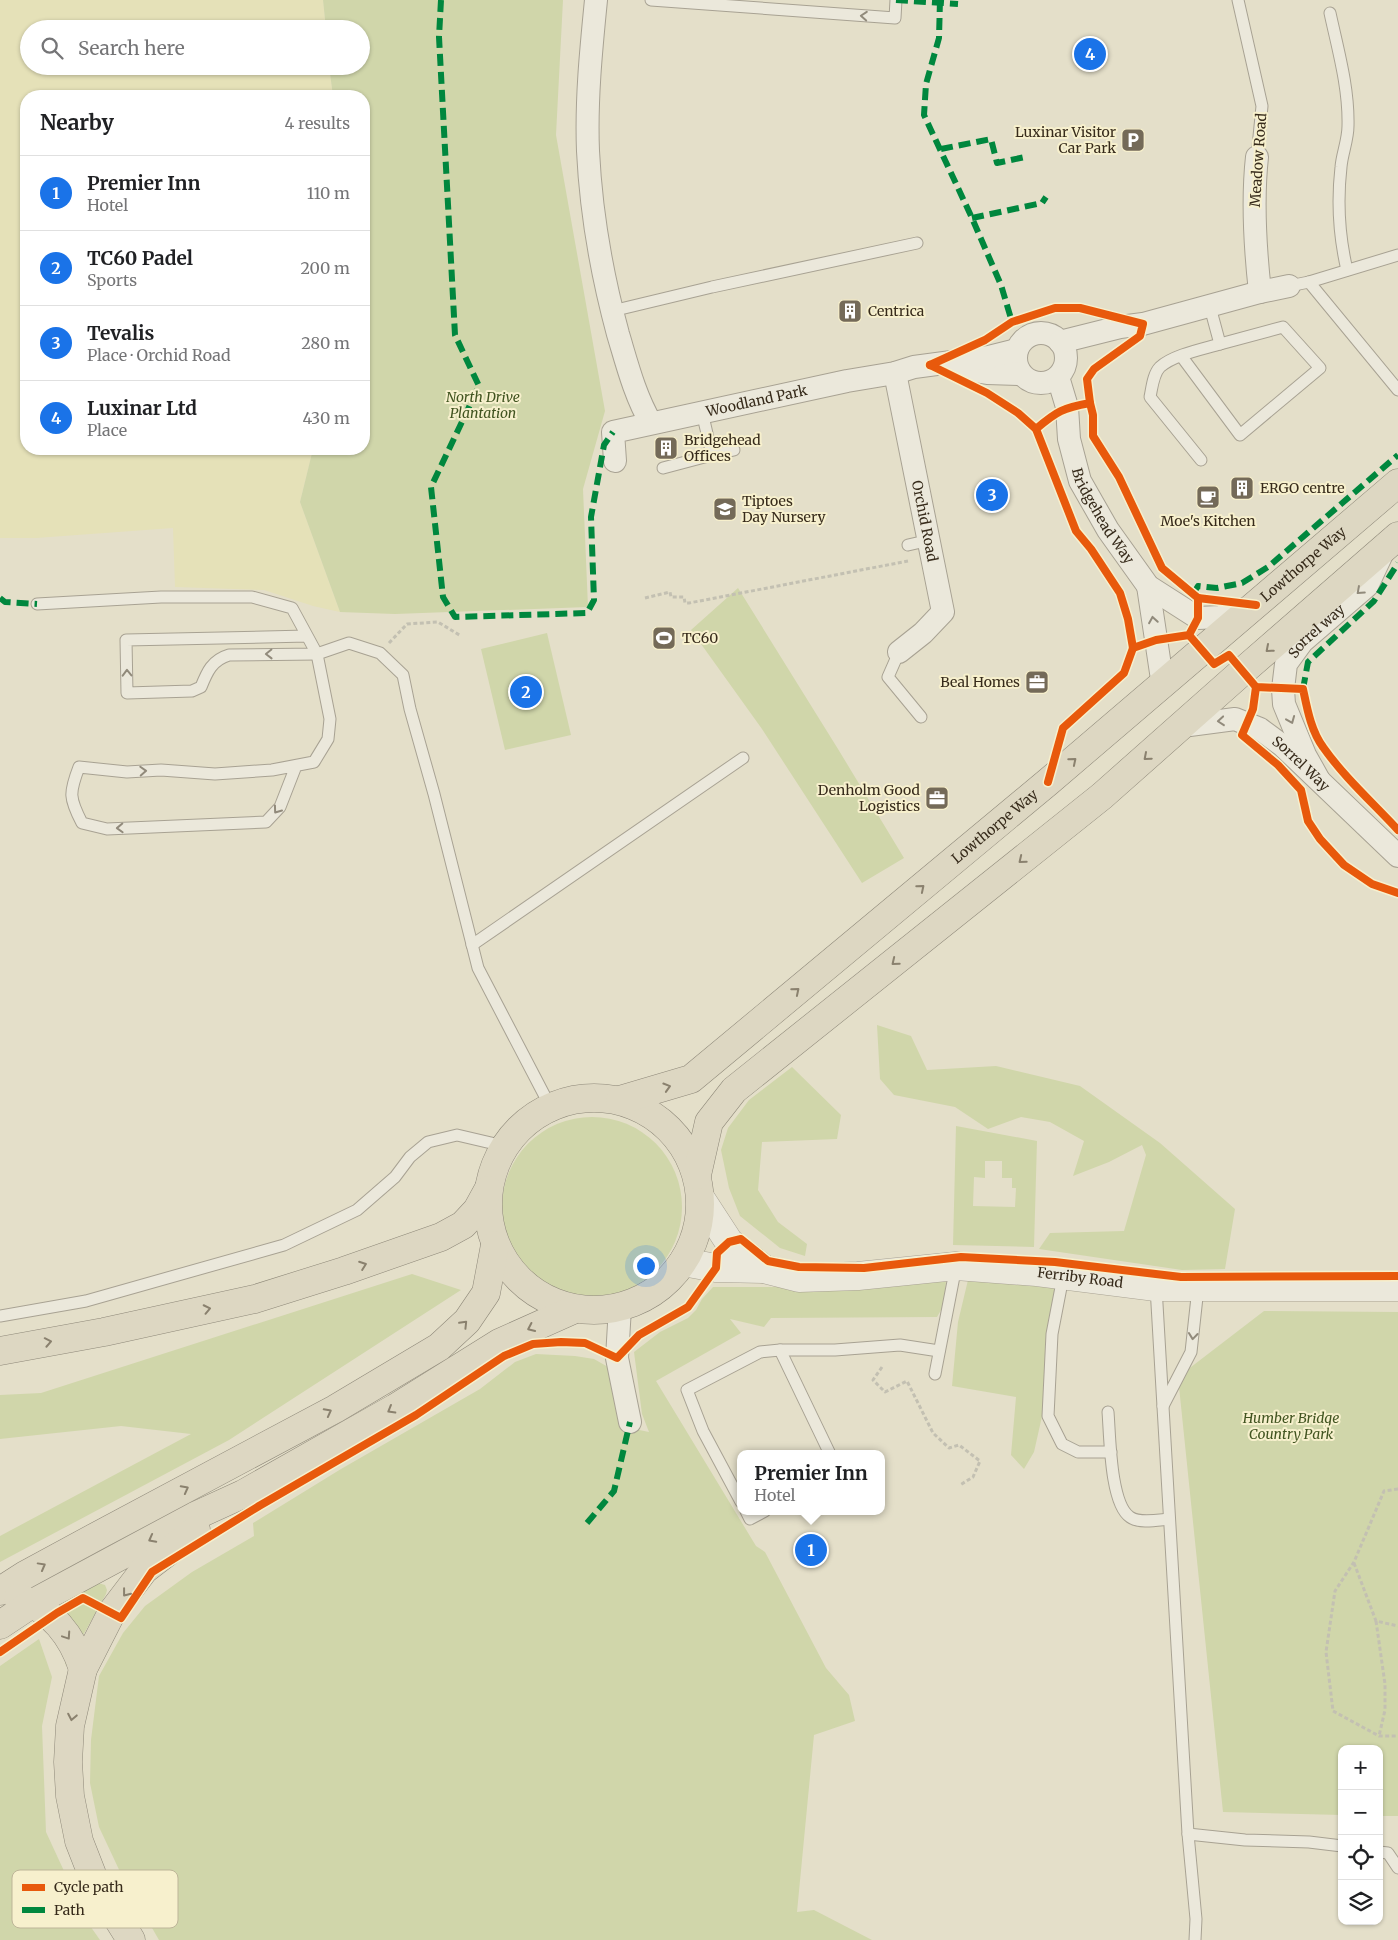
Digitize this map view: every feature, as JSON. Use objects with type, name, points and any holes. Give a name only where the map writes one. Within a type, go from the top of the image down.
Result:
[{"type":"highway","name":"Lowthorpe Way","points":[[620,1100],[691,1079],[1162,686],[1398,483]]},
{"type":"highway","points":[[699,1187],[686,1149],[668,1127],[646,1111],[620,1100],[596,1097],[573,1099],[550,1106],[524,1123],[504,1146],[493,1167],[488,1190],[488,1218],[495,1245],[509,1268],[527,1287],[550,1301],[576,1309],[598,1310],[620,1307],[645,1297],[666,1282],[683,1262],[697,1232],[699,1187],[709,1122],[734,1090],[1102,796],[1391,543]]},
{"type":"highway","points":[[0,1351],[104,1332],[256,1299],[344,1271],[441,1237],[463,1224],[477,1210],[488,1190]]},
{"type":"highway","points":[[0,1591],[25,1575],[335,1409],[438,1347],[467,1322],[486,1293],[495,1245]]},
{"type":"highway","points":[[0,1625],[33,1603],[195,1516],[243,1494],[395,1408],[499,1343],[576,1309]]},
{"type":"highway","points":[[90,1870],[79,1841],[70,1796],[68,1762],[70,1726],[83,1669],[112,1612],[144,1570],[243,1494]]},
{"type":"highway","points":[[0,1608],[18,1598],[33,1603],[66,1632],[79,1655],[83,1669]]},
{"type":"highway","points":[[124,1928],[131,1940]]},
{"type":"street","points":[[596,0],[589,70],[588,150],[594,219],[612,310],[628,366],[643,409],[651,423]]},
{"type":"street","name":"Meadow Road","points":[[1257,157],[1253,190],[1255,251],[1260,292]]},
{"type":"street","points":[[1063,348],[1120,327],[1143,324],[1260,292],[1299,284]]},
{"type":"street","points":[[1043,332],[1052,335],[1063,348],[1063,370],[1051,382],[1027,378],[1016,366],[1016,350],[1027,336],[1043,332]]},
{"type":"street","name":"Woodland Park","points":[[615,461],[613,432],[847,381],[895,373],[914,367],[989,358],[1016,350]]},
{"type":"street","name":"Woodland Park","points":[[930,365],[1027,378]]},
{"type":"street","name":"Orchid Road","points":[[895,373],[932,548],[943,612],[923,633],[899,652]]},
{"type":"street","name":"Bridgehead Way","points":[[1058,377],[1067,408],[1069,439]]},
{"type":"street","name":"Bridgehead Way","points":[[1027,378],[1056,412],[1069,439],[1080,480],[1108,530],[1148,586],[1198,618],[1220,617],[1256,605]]},
{"type":"street","name":"Sorrel way","points":[[1319,780],[1305,756],[1284,704],[1283,689],[1286,664],[1302,642],[1366,586],[1391,543]]},
{"type":"street","name":"Bridgehead Way","points":[[1148,586],[1162,686]]},
{"type":"street","name":"Sorrel Way","points":[[1182,726],[1235,719],[1260,729],[1283,746],[1398,856]]},
{"type":"street","name":"Ferriby Road","points":[[699,1187],[729,1242],[764,1269]]},
{"type":"street","name":"Ferriby Road","points":[[683,1262],[716,1268],[764,1269],[799,1278],[858,1276],[956,1266],[1036,1272],[1063,1277],[1156,1287],[1398,1287]]},
{"type":"street","points":[[620,1307],[617,1358],[630,1422]]},
{"type":"lane","points":[[651,0],[895,18],[896,0]]},
{"type":"lane","name":"Meadow Road","points":[[1238,0],[1262,106],[1257,157]]},
{"type":"lane","points":[[1330,13],[1344,81],[1348,127],[1341,167],[1338,214],[1341,245],[1347,270]]},
{"type":"lane","points":[[612,310],[918,243]]},
{"type":"lane","points":[[1398,255],[1299,284],[1398,390]]},
{"type":"lane","points":[[1210,306],[1220,344]]},
{"type":"lane","points":[[1182,356],[1240,435],[1320,368],[1283,327],[1182,356],[1171,360],[1159,368],[1153,382],[1150,397],[1201,460]]},
{"type":"lane","points":[[702,412],[712,455]]},
{"type":"lane","points":[[663,468],[734,450]]},
{"type":"lane","points":[[908,545],[932,548]]},
{"type":"lane","points":[[37,604],[161,597],[252,597],[292,608],[318,654],[330,719],[328,739],[314,762],[272,770],[215,774],[161,770],[127,772],[79,767],[71,787],[72,805],[82,823],[107,828],[266,822],[280,807],[296,766]]},
{"type":"lane","points":[[308,636],[126,640],[127,693],[192,691],[201,687],[208,668],[221,657],[229,654],[318,654],[350,643],[380,653],[403,675],[410,710],[434,794],[478,968],[550,1106]]},
{"type":"lane","points":[[899,652],[888,677],[921,717]]},
{"type":"lane","points":[[472,945],[743,758]]},
{"type":"lane","points":[[0,1316],[86,1301],[284,1245],[357,1210],[395,1176],[410,1157],[428,1142],[457,1135],[504,1146]]},
{"type":"lane","points":[[934,1374],[956,1266]]},
{"type":"lane","points":[[1063,1277],[1052,1334],[1048,1416],[1062,1444],[1078,1452],[1111,1452]]},
{"type":"lane","points":[[1156,1287],[1188,1834],[1196,1918],[1196,1940]]},
{"type":"lane","points":[[1162,1408],[1191,1352],[1198,1288]]},
{"type":"lane","points":[[737,1495],[703,1431],[687,1390],[760,1352],[835,1350],[900,1345],[939,1350]]},
{"type":"lane","points":[[780,1350],[828,1450]]},
{"type":"lane","points":[[1108,1412],[1116,1496],[1122,1508],[1129,1517],[1137,1520],[1169,1519]]},
{"type":"lane","points":[[748,1515],[750,1519],[758,1515]]},
{"type":"lane","points":[[1188,1834],[1244,1840],[1309,1842],[1338,1846]]},
{"type":"lane","points":[[1383,1852],[1388,1853],[1398,1868]]},
{"type":"path","points":[[644,598],[670,592],[671,597],[684,597],[685,603],[690,603],[932,548]]},
{"type":"path","points":[[380,653],[407,624],[438,622],[460,636]]},
{"type":"path","points":[[882,1367],[873,1380],[885,1392],[907,1381],[933,1433],[949,1448],[960,1445],[980,1461],[973,1477],[960,1485]]},
{"type":"path","points":[[1398,1489],[1384,1491],[1354,1562],[1335,1591],[1326,1652],[1333,1711],[1380,1736],[1398,1736]]},
{"type":"path","points":[[1354,1562],[1376,1621],[1385,1684],[1385,1710],[1380,1736]]},
{"type":"path","points":[[1376,1621],[1398,1626]]},
{"type":"shaded area","points":[[0,0],[323,0],[325,20],[20,20],[20,75],[330,75],[332,90],[20,90],[20,455],[312,455],[300,502],[340,612],[313,606],[264,590],[175,587],[173,528],[36,538],[0,538]]},
{"type":"green space","name":"North Drive Plantation","points":[[323,0],[563,0],[556,135],[605,411],[583,489],[588,607],[395,614],[340,612],[300,502],[312,455],[370,455],[370,90],[332,90],[330,75],[370,75],[370,20],[325,20]]},
{"type":"green space","points":[[738,588],[904,858],[862,883],[762,729],[691,630]]},
{"type":"green space","points":[[547,633],[571,735],[505,750],[481,649]]},
{"type":"green space","points":[[877,1025],[911,1036],[927,1070],[996,1066],[1080,1086],[1160,1143],[1235,1209],[1225,1269],[1182,1270],[1039,1249],[1050,1233],[1124,1231],[1146,1155],[1142,1145],[1109,1162],[1073,1176],[1084,1141],[1050,1122],[1021,1117],[988,1129],[955,1107],[894,1095],[880,1079]]},
{"type":"green space","points":[[792,1067],[841,1115],[837,1139],[762,1142],[758,1190],[778,1222],[807,1244],[805,1256],[780,1248],[740,1216],[729,1188],[721,1150],[728,1128],[749,1100]]},
{"type":"green space","points":[[583,1117],[601,1117],[626,1124],[642,1132],[656,1143],[667,1157],[675,1173],[682,1198],[682,1216],[675,1241],[667,1257],[656,1271],[642,1282],[618,1293],[601,1297],[583,1297],[566,1293],[542,1282],[522,1264],[506,1233],[502,1216],[502,1198],[506,1181],[517,1157],[535,1137],[566,1121]]},
{"type":"green space","points":[[956,1126],[1037,1141],[1034,1247],[953,1245]],"holes":[[[985,1161],[1002,1161],[1002,1178],[1012,1178],[1012,1188],[1016,1188],[1015,1207],[973,1206],[974,1177],[985,1178]]]},
{"type":"green space","points":[[412,1274],[461,1290],[229,1440],[0,1562],[0,1536],[191,1434],[121,1426],[0,1439],[0,1395],[41,1393]]},
{"type":"green space","points":[[946,1278],[945,1303],[937,1317],[771,1318],[764,1327],[730,1319],[741,1333],[656,1381],[756,1546],[765,1552],[826,1668],[849,1695],[855,1721],[814,1735],[797,1912],[814,1910],[872,1940],[159,1940],[152,1928],[178,1928],[178,1870],[119,1870],[99,1827],[90,1783],[91,1740],[99,1676],[123,1633],[145,1606],[192,1572],[254,1536],[253,1523],[341,1469],[480,1389],[515,1362],[536,1354],[594,1359],[608,1367],[620,1426],[649,1432],[642,1414],[634,1352],[660,1332],[688,1318],[713,1287],[802,1287]]},
{"type":"green space","points":[[968,1280],[1057,1288],[1045,1403],[1034,1452],[1024,1469],[1011,1455],[1016,1397],[952,1386],[958,1322]]},
{"type":"green space","name":"Humber Bridge Country Park","points":[[1264,1311],[1398,1312],[1398,1816],[1383,1816],[1383,1745],[1338,1745],[1338,1815],[1223,1812],[1178,1377]]},
{"type":"green space","points":[[98,1583],[105,1585],[106,1594],[66,1666],[61,1645],[37,1619]]},
{"type":"green space","points":[[39,1639],[52,1677],[42,1726],[46,1832],[64,1870],[12,1870],[12,1928],[92,1928],[100,1940],[0,1940],[0,1666]]},
{"type":"marked path","points":[[441,0],[439,37],[455,335],[479,386],[431,487],[443,597],[455,617],[587,613],[594,600],[591,517],[604,445],[613,432]]},
{"type":"marked path","points":[[896,0],[958,4]]},
{"type":"marked path","points":[[940,0],[939,38],[926,84],[924,115],[1001,285],[1012,322]]},
{"type":"marked path","points":[[941,149],[991,139],[997,163],[1025,157]]},
{"type":"marked path","points":[[972,218],[1042,203],[1046,197]]},
{"type":"marked path","points":[[1193,594],[1198,586],[1217,588],[1242,583],[1268,567],[1398,455]]},
{"type":"marked path","points":[[1303,689],[1308,662],[1374,601],[1398,563]]},
{"type":"marked path","points":[[0,598],[5,602],[37,604]]},
{"type":"marked path","points":[[587,1523],[614,1491],[630,1422]]},
{"type":"cycle path","points":[[930,365],[985,340],[1012,322],[1055,308],[1080,308],[1143,324],[1140,336],[1094,369],[1087,379],[1090,403],[1061,411],[1036,429]]},
{"type":"cycle path","points":[[930,365],[987,393],[1018,413],[1036,429],[1076,531],[1091,549],[1120,593],[1128,619],[1133,648],[1124,673],[1063,728],[1048,782]]},
{"type":"cycle path","points":[[1090,403],[1093,415],[1093,436],[1119,477],[1162,568],[1198,598],[1256,605]]},
{"type":"cycle path","points":[[1133,648],[1156,640],[1189,635],[1198,618],[1198,598]]},
{"type":"cycle path","points":[[1189,635],[1214,664],[1229,655],[1256,687],[1303,689],[1312,727],[1323,747],[1349,779],[1398,830]]},
{"type":"cycle path","points":[[1256,687],[1253,709],[1242,735],[1278,765],[1301,790],[1308,821],[1320,839],[1344,865],[1372,884],[1398,893]]},
{"type":"cycle path","points":[[0,1652],[57,1613],[83,1598],[121,1618],[152,1572],[259,1506],[416,1415],[504,1356],[533,1344],[561,1342],[585,1343],[617,1358],[639,1335],[688,1307],[716,1268],[717,1253],[729,1242],[741,1239],[768,1261],[799,1267],[864,1268],[961,1257],[1055,1262],[1181,1277],[1398,1276]]},
{"type":"place","name":"Luxinar Ltd","points":[[1090,54]]},
{"type":"place","name":"Luxinar Visitor Car Park","points":[[1133,140]]},
{"type":"place","name":"Centrica","points":[[850,311]]},
{"type":"place","name":"Bridgehead Offices","points":[[666,448]]},
{"type":"place","name":"ERGO centre","points":[[1242,488]]},
{"type":"place","name":"Tevalis","points":[[992,495]]},
{"type":"place","name":"Moe's Kitchen","points":[[1208,497]]},
{"type":"place","name":"Tiptoes Day Nursery","points":[[725,509]]},
{"type":"place","name":"TC60","points":[[664,638]]},
{"type":"place","name":"Beal Homes","points":[[1037,682]]},
{"type":"place","name":"TC60 Padel","points":[[526,692]]},
{"type":"place","name":"Denholm Good Logistics","points":[[937,798]]},
{"type":"place","name":"Premier Inn","points":[[811,1550]]}]
